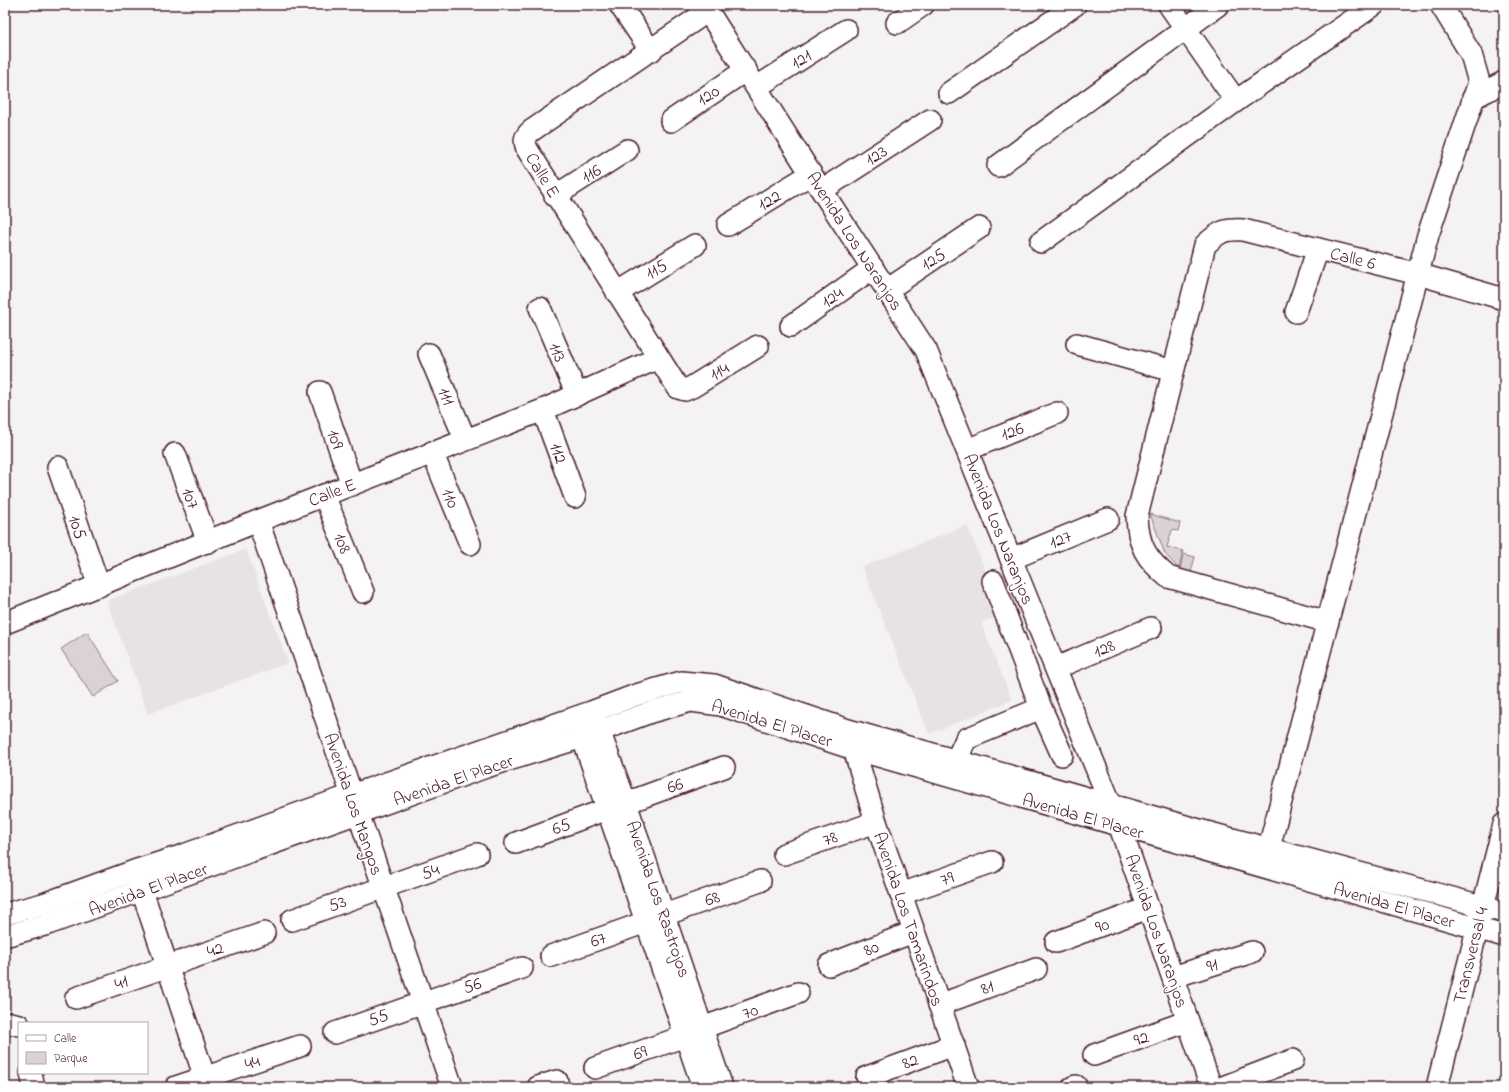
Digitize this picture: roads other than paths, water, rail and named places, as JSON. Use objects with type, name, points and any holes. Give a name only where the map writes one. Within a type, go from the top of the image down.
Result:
[{"type":"street","points":[[620,5],[651,51]]},
{"type":"street","points":[[897,23],[923,5]]},
{"type":"street","points":[[949,93],[1076,5]]},
{"type":"street","points":[[1169,5],[1236,102]]},
{"type":"street","points":[[998,166],[1218,5]]},
{"type":"street","points":[[1041,242],[1374,5]]},
{"type":"street","points":[[1267,858],[1428,235],[1479,82],[1471,54],[1441,5]]},
{"type":"street","name":"Calle E","points":[[678,388],[555,196],[527,149],[524,141],[526,135],[651,51],[706,8]]},
{"type":"street","name":"Avenida Los Naranjos","points":[[706,8],[816,182],[926,350],[1120,827],[1211,1087]]},
{"type":"street","name":"121","points":[[751,79],[846,30]]},
{"type":"street","name":"120","points":[[671,121],[751,79]]},
{"type":"street","points":[[1473,98],[1504,82]]},
{"type":"street","name":"123","points":[[816,182],[930,120]]},
{"type":"street","name":"116","points":[[555,196],[627,150]]},
{"type":"street","name":"122","points":[[728,225],[816,182]]},
{"type":"street","name":"125","points":[[887,290],[979,228]]},
{"type":"street","name":"Calle 6","points":[[1174,371],[1205,245],[1215,236],[1228,230],[1243,230],[1418,274],[1504,299]]},
{"type":"street","name":"115","points":[[617,293],[695,245]]},
{"type":"street","points":[[1296,312],[1318,249]]},
{"type":"street","name":"124","points":[[791,326],[873,268]]},
{"type":"street","name":"113","points":[[540,308],[577,395]]},
{"type":"street","points":[[1077,344],[1174,371],[1137,516],[1138,534],[1147,556],[1157,568],[1168,577],[1328,622]]},
{"type":"street","name":"114","points":[[678,388],[685,390],[692,387],[758,346]]},
{"type":"street","name":"111","points":[[429,354],[465,439]]},
{"type":"street","name":"Calle E","points":[[5,624],[258,521],[465,439],[543,410],[658,358]]},
{"type":"street","name":"109","points":[[320,392],[352,485]]},
{"type":"street","name":"112","points":[[543,410],[575,496]]},
{"type":"street","name":"126","points":[[967,450],[1057,413]]},
{"type":"street","name":"110","points":[[432,452],[470,544]]},
{"type":"street","name":"107","points":[[175,454],[208,542]]},
{"type":"street","name":"105","points":[[58,467],[99,586]]},
{"type":"street","name":"108","points":[[324,495],[362,592]]},
{"type":"street","name":"127","points":[[1011,559],[1108,519]]},
{"type":"street","name":"Avenida Los Mangos","points":[[258,521],[382,888],[452,1087]]},
{"type":"street","points":[[993,581],[1041,708],[1062,755]]},
{"type":"street","name":"128","points":[[1056,668],[1152,628]]},
{"type":"street","name":"Avenida El Placer","points":[[587,724],[636,695],[681,682],[714,685],[845,729],[1111,805],[1477,929],[1504,936]]},
{"type":"street","name":"Avenida El Placer","points":[[5,914],[43,904],[134,871],[181,856],[354,805],[587,724],[651,712],[691,701],[721,704],[854,749],[1120,827],[1267,858],[1504,912]]},
{"type":"street","points":[[956,761],[966,739],[1041,708]]},
{"type":"street","name":"Avenida Los Rastrojos","points":[[587,724],[626,803],[655,918],[694,1032],[722,1087]]},
{"type":"street","name":"Avenida Los Rastrojos","points":[[587,724],[607,809],[655,918]]},
{"type":"street","name":"Avenida Los Tamarindos","points":[[854,749],[876,822],[913,932],[968,1087]]},
{"type":"street","name":"66","points":[[626,803],[724,767]]},
{"type":"street","name":"Avenida El Placer","points":[[5,936],[45,926],[143,891],[354,805]]},
{"type":"street","name":"65","points":[[516,843],[607,809]]},
{"type":"street","name":"78","points":[[784,854],[876,822]]},
{"type":"street","name":"Transversal 4","points":[[1437,1087],[1504,824]]},
{"type":"street","name":"54","points":[[382,888],[477,854]]},
{"type":"street","name":"79","points":[[901,894],[992,862]]},
{"type":"street","points":[[134,871],[143,891],[166,965],[206,1083]]},
{"type":"street","name":"68","points":[[655,918],[760,881]]},
{"type":"street","name":"53","points":[[292,920],[382,888]]},
{"type":"street","name":"90","points":[[1056,942],[1148,908]]},
{"type":"street","name":"67","points":[[551,956],[655,918]]},
{"type":"street","name":"80","points":[[828,965],[913,932]]},
{"type":"street","name":"42","points":[[166,965],[264,933]]},
{"type":"street","name":"91","points":[[1173,977],[1252,952]]},
{"type":"street","name":"41","points":[[76,998],[166,965]]},
{"type":"street","name":"56","points":[[422,1002],[522,968]]},
{"type":"street","name":"81","points":[[939,1005],[1036,969]]},
{"type":"street","name":"70","points":[[694,1032],[798,993]]},
{"type":"street","name":"55","points":[[335,1033],[422,1002]]},
{"type":"street","name":"92","points":[[1094,1055],[1188,1021]]},
{"type":"street","name":"Avenida Los Rastrojos","points":[[694,1032],[703,1087]]},
{"type":"street","name":"69","points":[[595,1068],[694,1032]]},
{"type":"street","name":"82","points":[[867,1077],[954,1045]]},
{"type":"street","name":"44","points":[[176,1087],[206,1083],[300,1046]]},
{"type":"street","points":[[1223,1087],[1293,1060]]},
{"type":"street","points":[[31,1074],[34,1087]]}]
